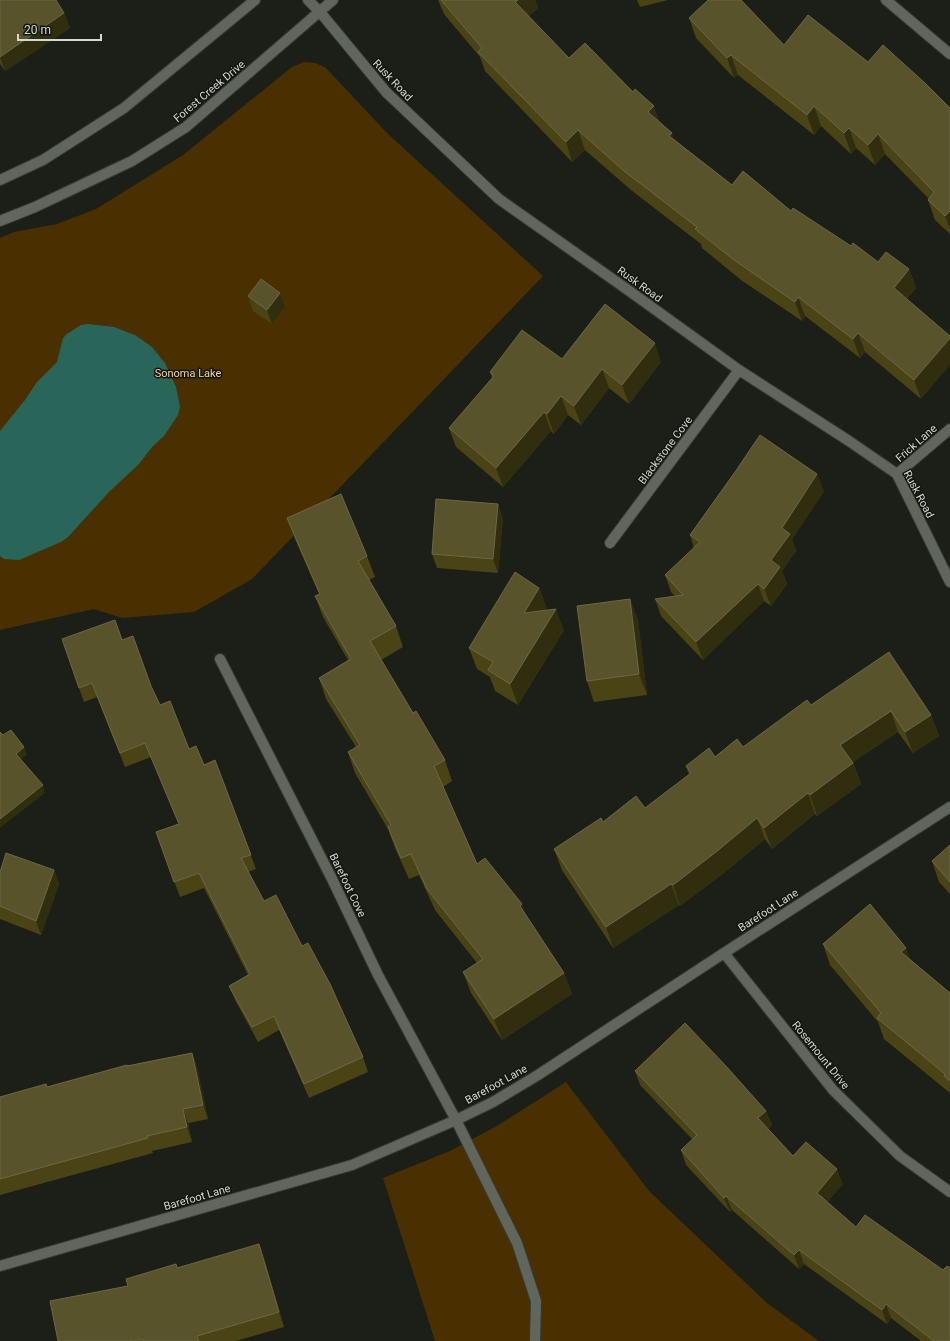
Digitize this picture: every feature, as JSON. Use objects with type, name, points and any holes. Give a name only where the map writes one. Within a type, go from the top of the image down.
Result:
[{"type":"street","points":[[0,180],[43,160],[124,108],[255,0]]},
{"type":"street","name":"Rusk Road","points":[[308,0],[320,12],[386,92],[499,199],[739,370],[897,474],[950,582]]},
{"type":"street","name":"Forest Creek Drive","points":[[0,221],[35,207],[132,161],[186,127],[333,0]]},
{"type":"street","points":[[886,0],[950,54]]},
{"type":"street","name":"Blackstone Cove","points":[[610,544],[739,370]]},
{"type":"street","name":"Frick Lane","points":[[897,474],[950,429]]},
{"type":"street","name":"Barefoot Cove","points":[[220,659],[332,879],[378,974],[456,1120],[517,1243],[536,1301],[535,1341]]},
{"type":"street","name":"Barefoot Lane","points":[[0,1266],[352,1165],[456,1120],[493,1102],[538,1075],[724,952],[950,807]]},
{"type":"street","name":"Rosemount Drive","points":[[724,952],[833,1090],[900,1156],[950,1192]]},
{"type":"green space","name":"Sonoma Lake","points":[[304,62],[316,63],[326,68],[387,133],[543,276],[252,579],[194,612],[122,618],[94,609],[0,630],[0,238],[14,232],[57,224],[96,209],[183,155],[292,67]]},
{"type":"green space","points":[[566,1082],[649,1191],[767,1303],[819,1341],[435,1341],[383,1178],[450,1151],[497,1126]]},
{"type":"water","points":[[88,324],[114,327],[135,335],[152,347],[165,363],[176,387],[180,407],[178,415],[164,436],[152,447],[139,464],[109,492],[68,537],[61,542],[19,560],[4,559],[0,556],[0,431],[25,400],[37,382],[57,362],[63,338],[81,325]]},
{"type":"building","points":[[0,0],[56,0],[64,13],[0,57]]},
{"type":"building","points":[[441,0],[518,0],[515,2],[569,58],[585,43],[633,92],[635,89],[654,106],[648,112],[672,133],[669,136],[732,185],[743,171],[791,211],[793,208],[851,246],[853,243],[878,262],[886,252],[909,269],[894,288],[950,336],[950,338],[914,380],[858,333],[853,339],[798,297],[795,302],[734,260],[695,229],[697,227],[624,171],[578,130],[566,142],[478,52],[482,48]]},
{"type":"building","points":[[708,0],[741,0],[784,45],[808,15],[868,62],[883,45],[950,108],[950,211],[945,216],[928,200],[934,192],[878,134],[868,145],[849,128],[844,133],[814,106],[807,115],[731,55],[727,58],[689,18]]},
{"type":"building","points":[[261,279],[280,293],[267,310],[248,296]]},
{"type":"building","points":[[605,304],[655,343],[622,385],[602,369],[574,406],[561,396],[547,414],[544,412],[496,468],[449,428],[494,376],[490,372],[522,330],[562,359]]},
{"type":"building","points":[[760,435],[817,474],[782,528],[790,534],[771,560],[780,567],[764,589],[758,584],[696,642],[655,599],[683,595],[665,575],[700,542],[690,535]]},
{"type":"building","points":[[341,494],[367,556],[358,561],[396,626],[370,641],[413,713],[416,711],[445,760],[434,766],[477,864],[485,858],[522,904],[520,906],[564,973],[494,1019],[463,972],[483,959],[427,889],[411,854],[401,858],[388,827],[391,825],[348,752],[360,745],[319,678],[351,659],[315,596],[320,594],[287,518]]},
{"type":"building","points":[[436,499],[498,504],[493,559],[432,554]]},
{"type":"building","points":[[515,572],[539,588],[524,613],[556,609],[510,684],[488,670],[493,662],[469,648]]},
{"type":"building","points":[[630,599],[639,674],[587,681],[577,606]]},
{"type":"building","points":[[115,620],[122,640],[133,636],[151,686],[160,705],[170,701],[189,749],[196,746],[204,765],[215,760],[251,855],[241,858],[264,901],[276,895],[302,946],[308,943],[330,984],[363,1057],[304,1084],[274,1016],[252,1027],[229,986],[250,974],[199,873],[174,882],[156,832],[179,824],[145,743],[120,753],[92,683],[79,688],[62,639]]},
{"type":"building","points":[[889,652],[931,715],[905,732],[891,711],[840,745],[853,763],[810,795],[808,793],[764,828],[757,818],[673,885],[671,884],[606,927],[554,849],[601,818],[603,822],[636,796],[645,808],[691,773],[686,766],[709,748],[715,757],[737,739],[743,747],[807,700],[811,705]]},
{"type":"building","points":[[11,730],[24,747],[16,754],[43,785],[0,819],[0,732],[3,735]]},
{"type":"building","points":[[950,845],[950,882],[932,861]]},
{"type":"building","points":[[6,853],[54,870],[36,921],[0,906],[0,872]]},
{"type":"building","points":[[870,904],[906,948],[901,952],[950,993],[950,1081],[944,1076],[945,1074],[877,1018],[881,1013],[823,944]]},
{"type":"building","points":[[685,1023],[766,1111],[758,1118],[793,1156],[806,1142],[837,1169],[817,1193],[856,1227],[865,1215],[943,1270],[947,1266],[950,1268],[950,1341],[934,1341],[886,1304],[882,1310],[799,1250],[794,1255],[726,1196],[724,1198],[681,1150],[697,1135],[635,1071]]},
{"type":"building","points":[[192,1053],[203,1105],[183,1109],[187,1127],[147,1136],[148,1138],[0,1179],[0,1097],[46,1084],[47,1087],[127,1065]]},
{"type":"building","points":[[259,1244],[279,1312],[197,1336],[199,1341],[144,1341],[143,1339],[133,1341],[58,1341],[50,1301],[128,1286],[126,1279],[176,1264],[177,1268]]}]
